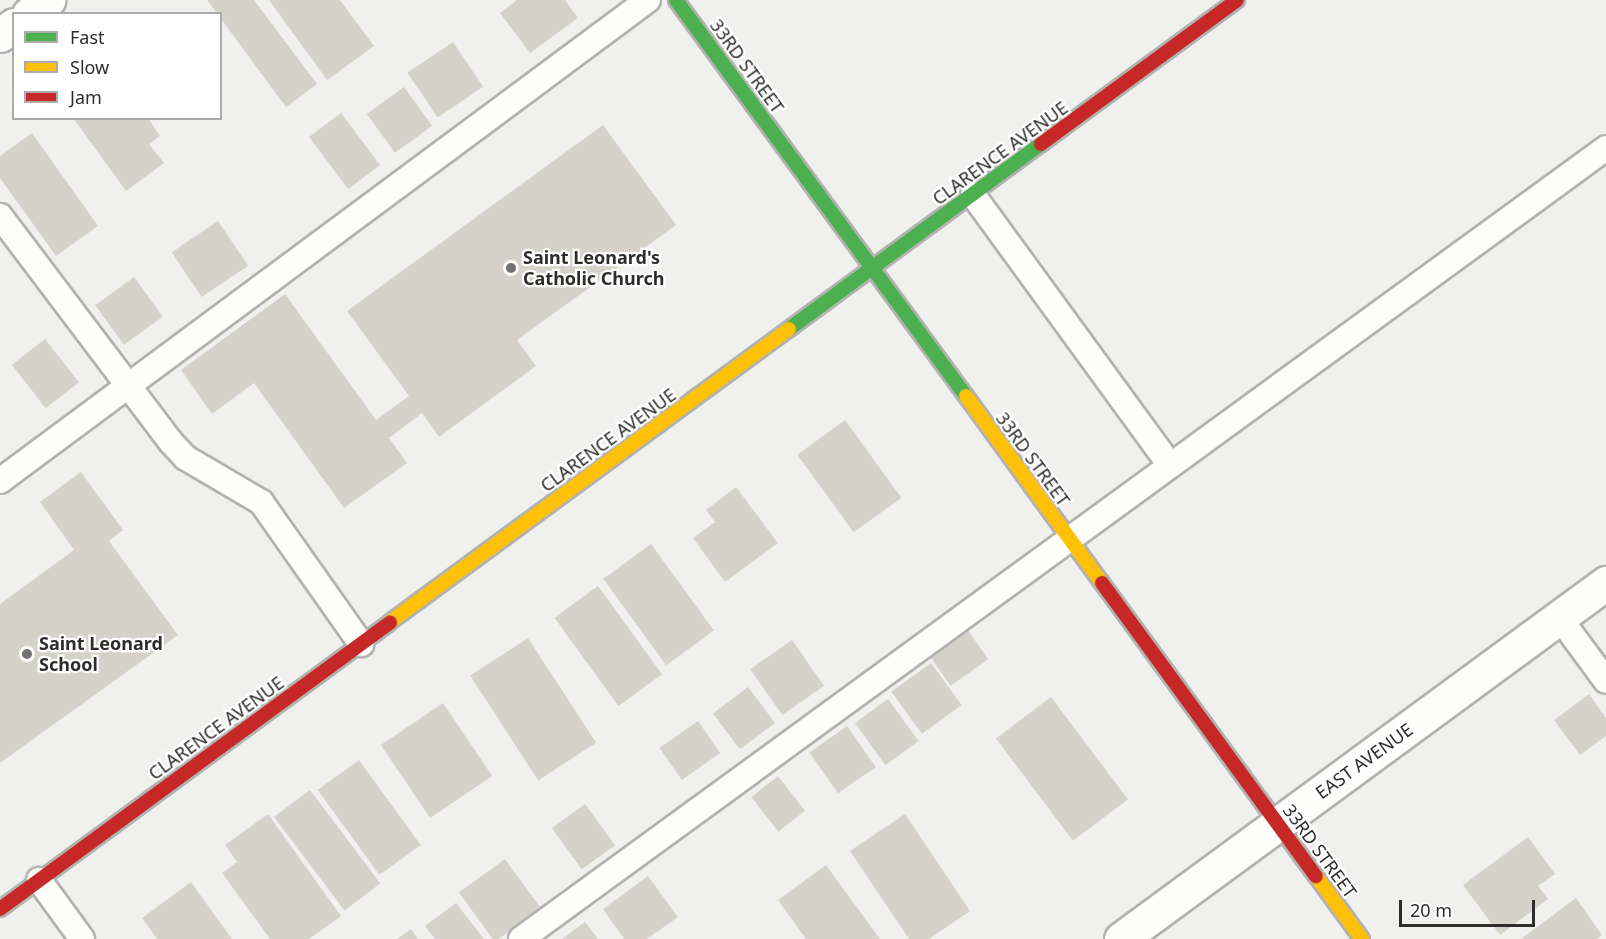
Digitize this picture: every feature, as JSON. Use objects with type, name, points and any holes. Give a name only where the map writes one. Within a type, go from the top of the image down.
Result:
[{"type":"street","points":[[32,12],[48,0]]},
{"type":"street","name":"33RD STREET","points":[[676,0],[1362,939]]},
{"type":"street","name":"CLARENCE AVENUE","points":[[0,909],[1237,0]]},
{"type":"street","name":"EAST AVENUE","points":[[1121,939],[1606,583]]},
{"type":"lane","points":[[0,481],[648,0]]},
{"type":"lane","points":[[521,939],[1606,147]]},
{"type":"lane","points":[[973,195],[1170,465]]},
{"type":"lane","points":[[0,216],[128,386],[186,458],[261,502],[361,644]]},
{"type":"lane","points":[[1559,617],[1606,681]]},
{"type":"lane","points":[[39,880],[82,939]]},
{"type":"building","points":[[207,0],[254,0],[317,84],[286,107],[222,20],[222,12],[216,12]]},
{"type":"building","points":[[269,0],[340,0],[374,46],[327,80]]},
{"type":"building","points":[[517,0],[565,0],[578,18],[530,53],[500,13]]},
{"type":"building","points":[[453,42],[483,87],[438,118],[407,73]]},
{"type":"building","points":[[404,87],[432,126],[395,153],[367,114]]},
{"type":"building","points":[[341,113],[380,165],[348,189],[309,137]]},
{"type":"building","points":[[74,120],[149,120],[160,136],[149,144],[164,163],[126,191]]},
{"type":"building","name":"Saint Leonard's Catholic Church","points":[[603,125],[676,225],[517,340],[536,366],[439,437],[422,413],[389,438],[407,463],[344,508],[254,383],[212,414],[181,370],[285,294],[376,420],[409,396],[347,311]]},
{"type":"building","points":[[32,133],[98,226],[56,256],[0,178],[0,156]]},
{"type":"building","points":[[218,221],[248,266],[202,297],[172,252]]},
{"type":"building","points":[[134,277],[163,317],[124,345],[95,305]]},
{"type":"building","points":[[45,339],[79,382],[46,408],[12,365]]},
{"type":"building","points":[[845,420],[901,498],[854,532],[797,455]]},
{"type":"building","points":[[81,472],[123,530],[109,541],[178,635],[0,763],[0,604],[74,550],[40,502]]},
{"type":"building","points":[[736,487],[778,543],[725,582],[693,538],[715,522],[706,510]]},
{"type":"building","points":[[651,544],[714,631],[666,665],[603,579]]},
{"type":"building","points":[[598,586],[662,674],[618,706],[554,618]]},
{"type":"building","points":[[967,629],[988,659],[951,686],[929,655]]},
{"type":"building","points":[[528,638],[596,743],[538,780],[470,676]]},
{"type":"building","points":[[792,640],[824,686],[782,715],[750,669]]},
{"type":"building","points":[[931,663],[962,705],[922,734],[891,692]]},
{"type":"building","points":[[748,687],[775,723],[740,749],[713,713]]},
{"type":"building","points":[[1589,694],[1606,718],[1606,736],[1580,755],[1554,720]]},
{"type":"building","points":[[1051,697],[1128,799],[1073,841],[996,739]]},
{"type":"building","points":[[888,699],[919,741],[885,765],[855,723]]},
{"type":"building","points":[[443,703],[492,776],[430,818],[381,745]]},
{"type":"building","points":[[698,721],[720,753],[682,780],[659,748]]},
{"type":"building","points":[[847,726],[876,767],[838,793],[809,752]]},
{"type":"building","points":[[359,760],[421,845],[379,875],[318,790]]},
{"type":"building","points":[[778,776],[805,811],[778,832],[751,797]]},
{"type":"building","points":[[310,790],[380,883],[344,911],[274,817]]},
{"type":"building","points":[[585,804],[615,845],[582,869],[552,828]]},
{"type":"building","points":[[268,814],[341,916],[309,939],[270,939],[222,873],[237,862],[225,845]]},
{"type":"building","points":[[905,814],[970,911],[929,939],[909,939],[850,851]]},
{"type":"building","points":[[1528,837],[1555,874],[1538,886],[1548,899],[1500,935],[1463,885]]},
{"type":"building","points":[[505,859],[541,908],[499,939],[493,939],[459,893]]},
{"type":"building","points":[[826,865],[880,939],[806,939],[778,900]]},
{"type":"building","points":[[648,876],[678,917],[647,939],[624,939],[603,909]]},
{"type":"building","points":[[191,882],[232,939],[157,939],[142,918]]},
{"type":"building","points":[[1576,898],[1602,935],[1597,939],[1521,939]]},
{"type":"building","points":[[456,903],[484,939],[435,939],[425,926]]},
{"type":"building","points":[[585,922],[598,939],[562,939]]},
{"type":"building","points":[[411,929],[418,939],[397,939]]},
{"type":"traffic: fast","points":[[676,0],[966,396]]},
{"type":"traffic: fast","points":[[789,329],[1041,144]]},
{"type":"traffic: slow","points":[[390,622],[789,329]]},
{"type":"traffic: slow","points":[[966,396],[1102,583]]},
{"type":"traffic: slow","points":[[1316,876],[1362,939]]},
{"type":"traffic: jam","points":[[1041,144],[1237,0]]},
{"type":"traffic: jam","points":[[1102,583],[1316,876]]},
{"type":"traffic: jam","points":[[0,909],[390,622]]},
{"type":"place","name":"Saint Leonard's Catholic Church","points":[[511,268]]},
{"type":"place","name":"Saint Leonard School","points":[[27,654]]}]
